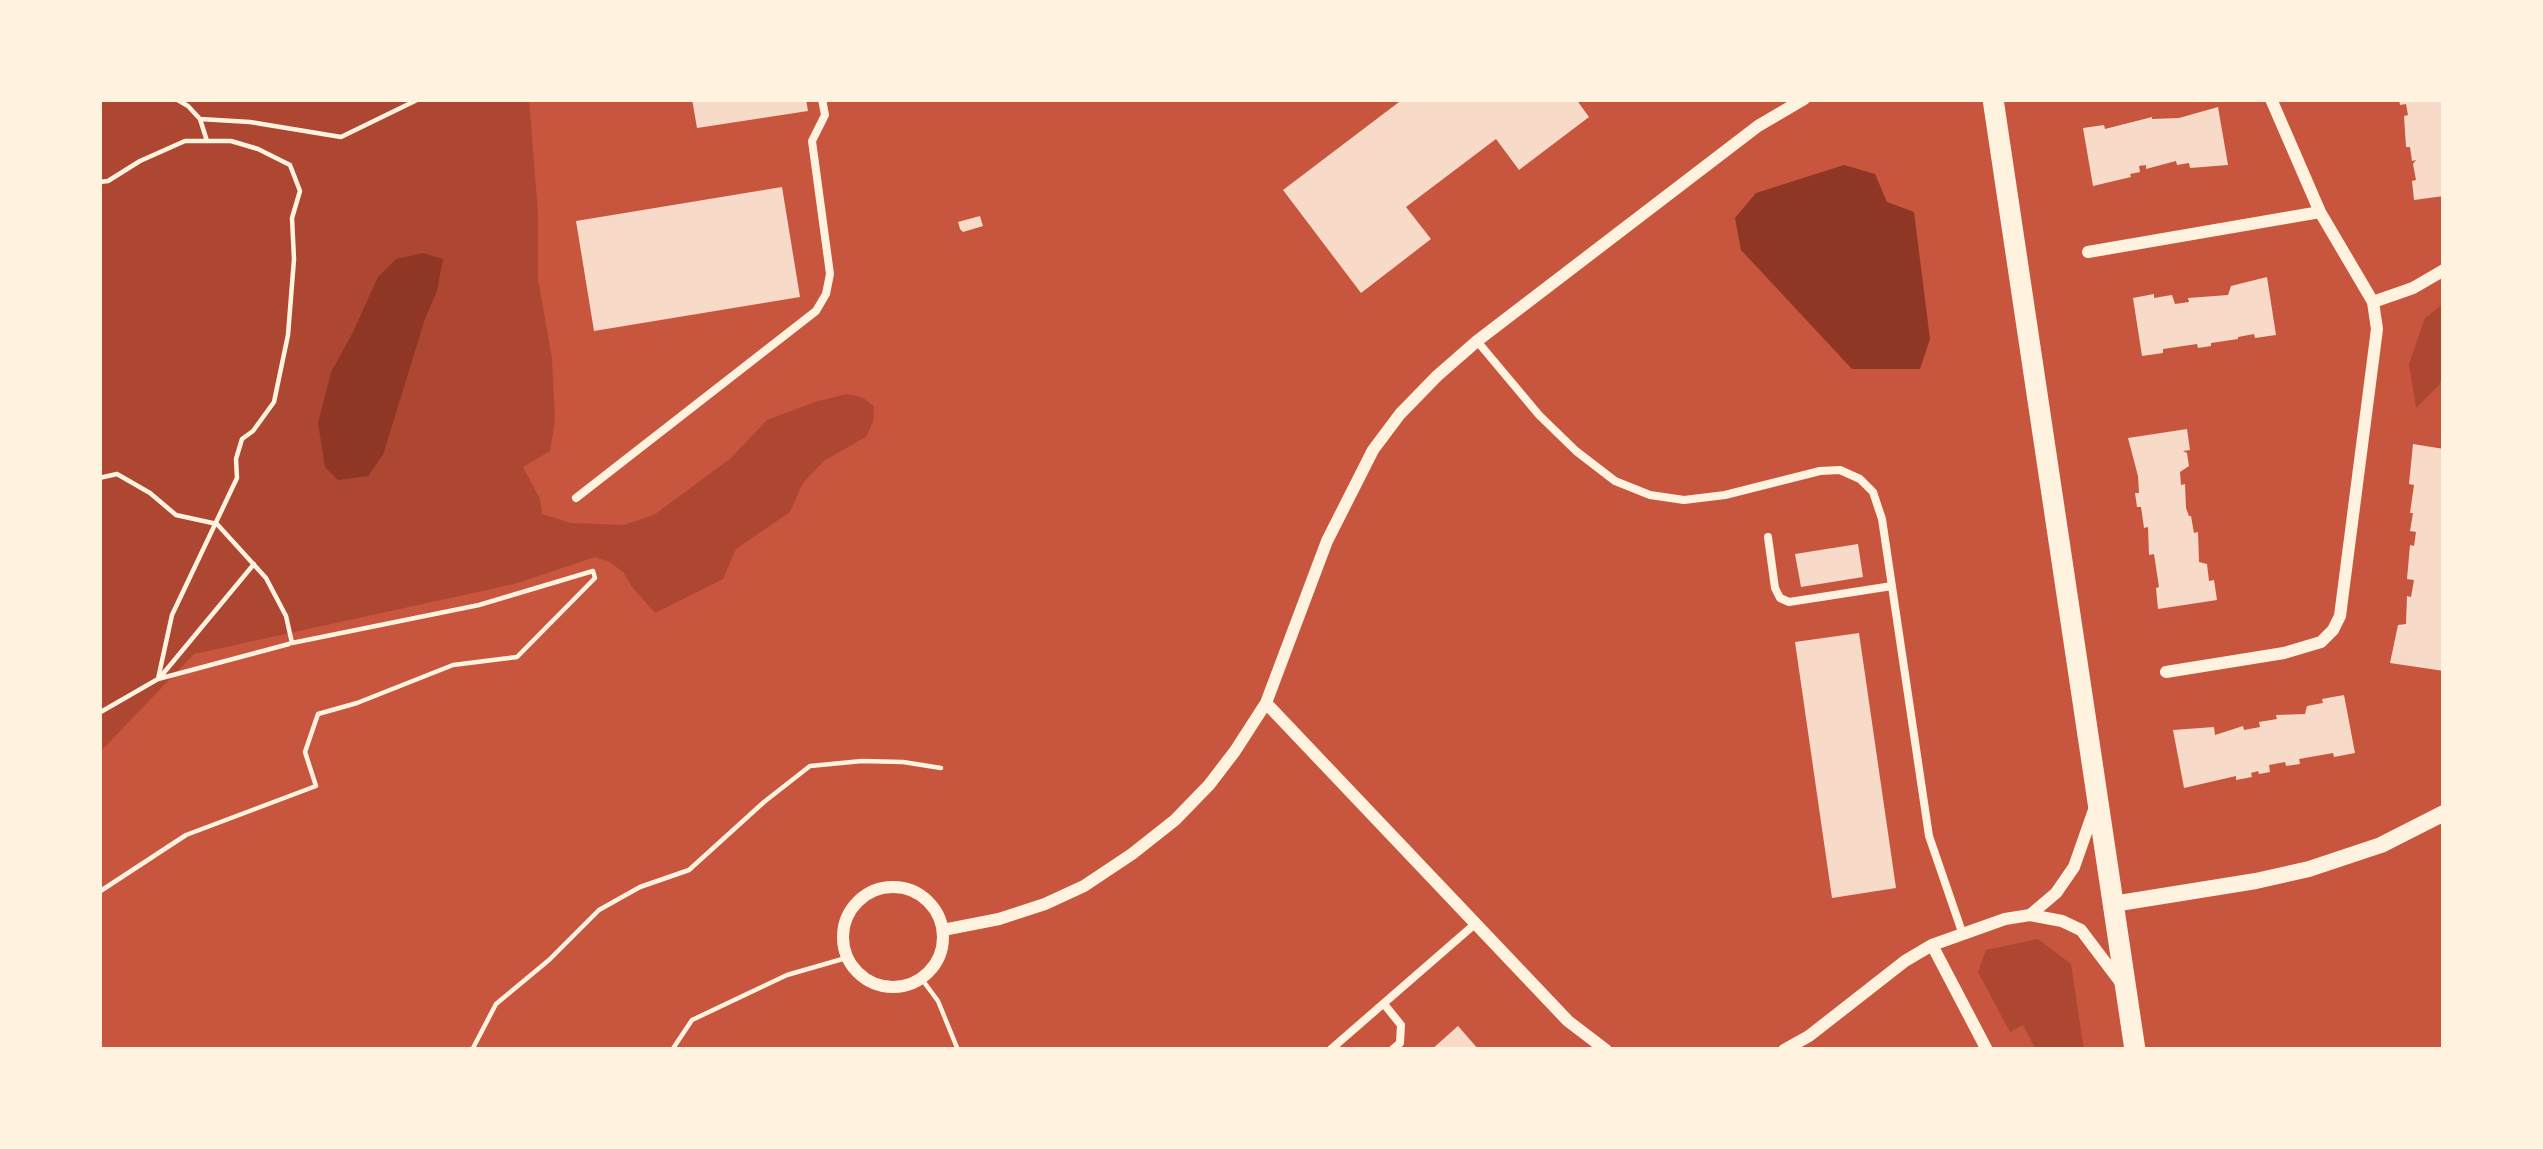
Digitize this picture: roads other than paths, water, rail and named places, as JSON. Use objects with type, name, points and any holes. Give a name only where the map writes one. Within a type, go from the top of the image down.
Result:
[{"type":"main road","points":[[1993,99],[2134,1050]]},
{"type":"street","points":[[943,930],[999,920],[1084,886],[1175,820],[1209,785],[1266,703],[1327,541],[1373,450],[1400,414],[1478,341],[1758,126],[1804,99]]},
{"type":"street","points":[[2166,672],[2321,643],[2340,616],[2378,329],[2373,302],[2320,212],[2271,99]]},
{"type":"street","points":[[2088,252],[2320,212]]},
{"type":"street","points":[[2373,302],[2413,288],[2444,270]]},
{"type":"street","points":[[1266,703],[1568,1021],[1606,1050]]},
{"type":"street","points":[[2030,915],[2056,893],[2074,867],[2098,801]]},
{"type":"street","points":[[2113,904],[2309,869],[2381,845],[2444,813]]},
{"type":"street","points":[[878,888],[912,890],[938,914],[943,930],[937,962],[922,978],[898,988],[883,987],[855,971],[842,942],[850,909],[878,888]]},
{"type":"street","points":[[1784,1050],[1932,945],[1962,932],[2030,915],[2081,930],[2126,988]]},
{"type":"street","points":[[1932,945],[1987,1050]]},
{"type":"lane","points":[[576,498],[816,311],[830,274],[812,141],[825,116],[822,99]]},
{"type":"lane","points":[[1478,341],[1539,416],[1576,451],[1615,481],[1650,495],[1684,500],[1725,495],[1840,470],[1860,479],[1873,492],[1882,519],[1929,836],[1962,932]]},
{"type":"lane","points":[[1768,537],[1775,588],[1789,602],[1892,586]]},
{"type":"lane","points":[[1330,1050],[1476,923]]},
{"type":"lane","points":[[1384,1004],[1401,1025],[1400,1043],[1392,1050]]}]
